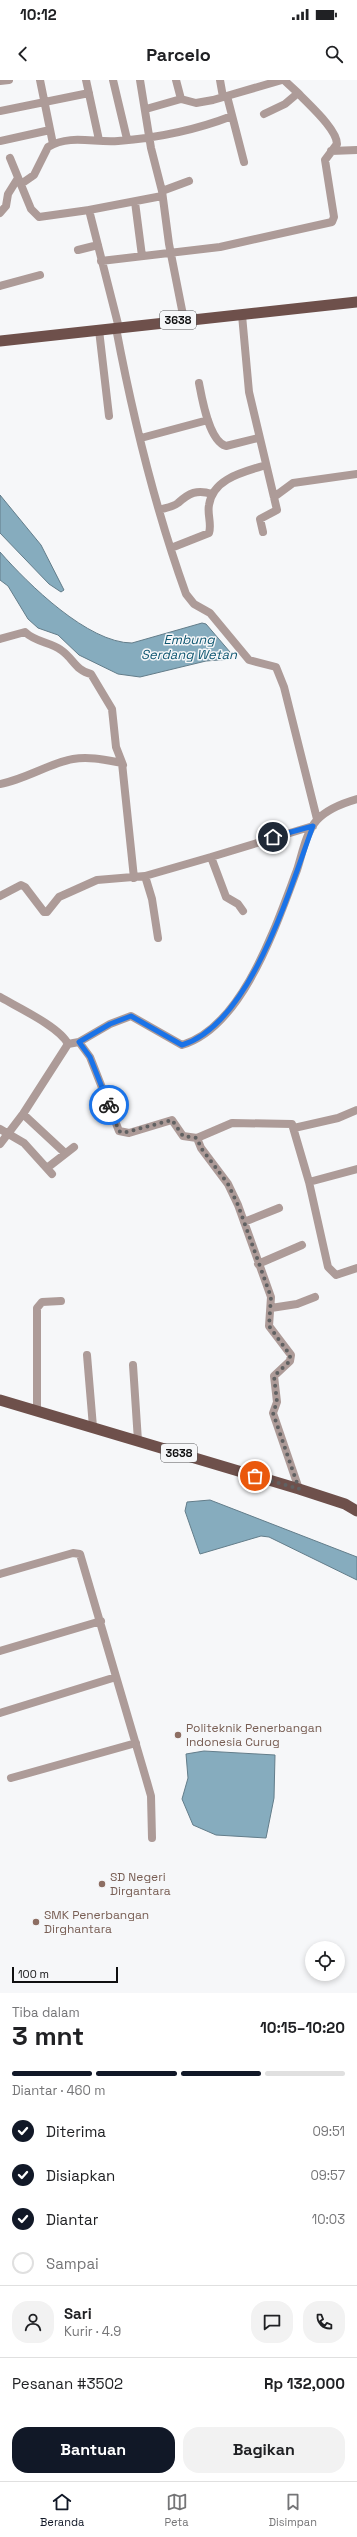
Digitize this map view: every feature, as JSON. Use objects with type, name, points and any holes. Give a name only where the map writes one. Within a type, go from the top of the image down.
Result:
[{"type":"main road","name":"3638","points":[[0,341],[357,302]]},
{"type":"main road","name":"3638","points":[[0,1400],[299,1489],[345,1504],[357,1511]]},
{"type":"street","points":[[40,80],[53,144]]},
{"type":"street","points":[[86,80],[99,140]]},
{"type":"street","points":[[113,80],[127,139]]},
{"type":"street","points":[[140,80],[146,109],[148,136],[162,194],[184,320]]},
{"type":"street","points":[[176,80],[180,99]]},
{"type":"street","points":[[220,80],[232,116],[244,162]]},
{"type":"street","points":[[101,261],[172,254],[220,247],[332,222],[334,218],[325,160],[337,144],[334,133],[298,93],[283,80],[196,103],[180,99],[146,109]]},
{"type":"street","points":[[0,111],[89,93]]},
{"type":"street","points":[[264,114],[285,104],[298,93]]},
{"type":"street","points":[[0,213],[6,206],[8,194],[19,181],[31,179],[45,152],[53,144],[81,139],[114,141],[148,136],[203,127],[232,116]]},
{"type":"street","points":[[0,141],[50,130]]},
{"type":"street","points":[[331,151],[357,150]]},
{"type":"street","points":[[10,158],[32,209],[39,217],[135,202],[162,194],[189,181]]},
{"type":"street","points":[[135,202],[142,256]]},
{"type":"street","points":[[0,1144],[24,1114],[68,1044],[79,1042],[125,1017],[137,1018],[182,1045],[207,1032],[239,999],[253,973],[285,902],[315,823],[284,687],[276,667],[249,660],[210,614],[188,598],[159,510],[141,438],[118,328],[89,210]]},
{"type":"street","points":[[78,250],[98,245]]},
{"type":"street","points":[[0,286],[40,275]]},
{"type":"street","points":[[242,315],[246,372],[258,438],[277,510],[260,519],[263,532]]},
{"type":"street","points":[[99,330],[108,416]]},
{"type":"street","points":[[199,383],[208,420],[215,436],[224,446],[258,438]]},
{"type":"street","points":[[141,438],[208,420]]},
{"type":"street","points":[[171,548],[209,533],[209,503],[212,494],[233,476],[266,465]]},
{"type":"street","points":[[274,497],[293,483],[357,474]]},
{"type":"street","points":[[159,510],[176,504],[191,492],[206,492],[212,494]]},
{"type":"street","points":[[0,639],[25,632],[31,638],[60,649],[81,672],[91,674],[112,709],[116,747],[123,765],[134,878]]},
{"type":"street","points":[[0,784],[17,781],[72,759],[95,758],[123,765]]},
{"type":"street","points":[[0,896],[21,885],[25,887],[44,912],[46,912],[59,897],[72,889],[97,880],[118,877],[134,878],[145,876],[211,857],[315,823],[339,805],[357,799]]},
{"type":"street","points":[[211,857],[226,897],[238,904],[243,912]]},
{"type":"street","points":[[145,876],[152,899],[158,938]]},
{"type":"street","points":[[0,997],[53,1029],[66,1038],[68,1044]]},
{"type":"street","points":[[79,1042],[90,1057],[119,1131],[129,1133],[172,1120],[183,1136],[197,1138],[232,1123],[289,1123],[294,1128],[331,1272],[336,1275],[357,1268]]},
{"type":"street","points":[[294,1128],[338,1118],[357,1110]]},
{"type":"street","points":[[24,1114],[65,1153]]},
{"type":"street","points":[[0,1129],[10,1133],[24,1143],[49,1171],[65,1153],[74,1147]]},
{"type":"street","points":[[197,1138],[201,1148],[228,1184],[244,1222],[271,1297],[269,1326],[288,1351],[291,1358],[274,1376],[277,1402],[273,1413],[299,1489]]},
{"type":"street","points":[[309,1182],[357,1169]]},
{"type":"street","points":[[244,1222],[279,1208]]},
{"type":"street","points":[[258,1264],[302,1245]]},
{"type":"street","points":[[271,1308],[290,1305],[315,1297]]},
{"type":"street","points":[[37,1410],[37,1308],[42,1302],[61,1301]]},
{"type":"street","points":[[87,1356],[92,1427]]},
{"type":"street","points":[[133,1365],[138,1441]]},
{"type":"street","points":[[0,1574],[77,1552],[80,1554],[136,1743],[150,1796],[152,1838]]},
{"type":"street","points":[[0,1651],[100,1621]]},
{"type":"street","points":[[0,1714],[116,1677]]},
{"type":"street","points":[[11,1778],[136,1743]]},
{"type":"water","points":[[0,495],[41,545],[64,590],[61,592],[49,584],[0,533]]},
{"type":"water","name":"Embung Serdang Wetan","points":[[0,552],[42,595],[78,623],[97,633],[115,640],[132,643],[202,623],[206,624],[230,652],[231,659],[206,661],[140,677],[118,674],[79,655],[58,635],[38,628],[28,619],[8,586],[0,580]]},
{"type":"water","points":[[210,1500],[357,1557],[357,1580],[269,1537],[261,1536],[200,1554],[185,1511],[187,1502]]},
{"type":"water","points":[[204,1751],[275,1755],[274,1798],[266,1838],[216,1835],[193,1825],[182,1799],[188,1778],[186,1754]]},
{"type":"way so far","points":[[109,1105],[119,1131],[123,1133],[129,1133],[172,1120],[175,1122],[183,1136],[186,1138],[197,1138],[201,1148],[228,1184],[238,1205],[271,1297],[272,1302],[269,1326],[288,1351],[291,1358],[290,1361],[275,1373],[274,1376],[273,1381],[277,1402],[273,1409],[273,1413],[299,1489],[255,1476]]},
{"type":"place","name":"Politeknik Penerbangan Indonesia Curug","points":[[178,1735]]},
{"type":"place","name":"SD Negeri Dirgantara","points":[[102,1884]]},
{"type":"place","name":"SMK Penerbangan Dirghantara","points":[[36,1922]]},
{"type":"route","points":[[109,1105],[90,1057],[79,1042],[110,1024],[125,1017],[131,1016],[137,1018],[182,1045],[202,1036],[229,1012],[239,999],[264,951],[313,826],[273,837]]}]
